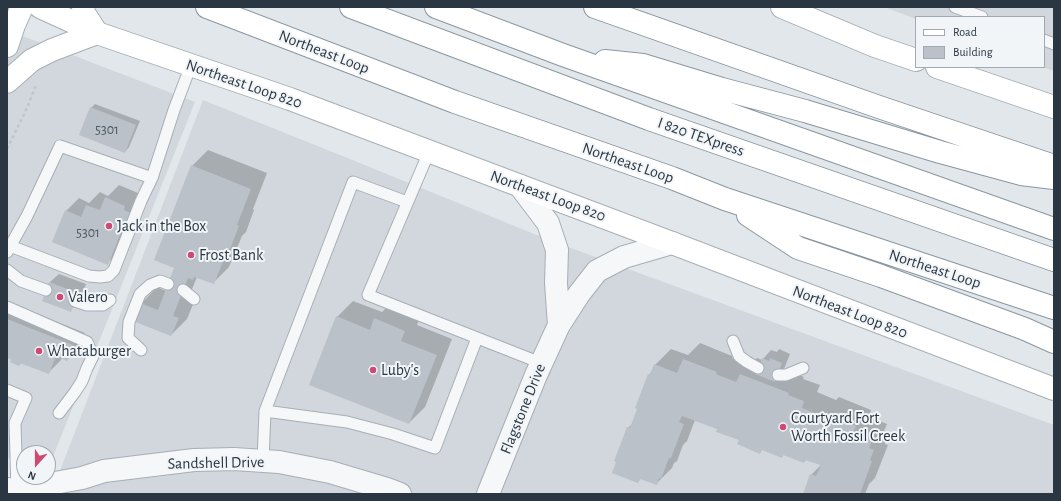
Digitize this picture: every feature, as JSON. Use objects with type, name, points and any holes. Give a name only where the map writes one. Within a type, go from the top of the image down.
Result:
[{"type":"main road","points":[[7,46],[14,24],[22,7]]},
{"type":"main road","name":"Northeast Loop 820","points":[[40,7],[97,33],[290,100],[672,243],[1054,389]]},
{"type":"main road","points":[[7,82],[32,60],[52,50],[97,33],[84,13],[83,7]]},
{"type":"main road","name":"Northeast Loop","points":[[207,7],[455,102],[672,178],[724,199],[1054,308]]},
{"type":"main road","name":"I 820 TEXpress","points":[[351,7],[648,119],[1054,260]]},
{"type":"main road","name":"I 820 TEXpress","points":[[436,7],[563,55],[1054,229]]},
{"type":"main road","points":[[595,7],[1054,166]]},
{"type":"main road","points":[[782,7],[801,11],[875,46],[915,60]]},
{"type":"main road","points":[[563,55],[643,65],[722,89],[805,111],[940,152],[1021,174],[1054,178]]},
{"type":"main road","points":[[940,68],[1054,107]]},
{"type":"main road","points":[[724,199],[798,248],[881,276],[1025,329],[1054,342]]},
{"type":"street","name":"Flagstone Drive","points":[[520,186],[548,223],[557,250],[556,283],[559,324]]},
{"type":"street","name":"Flagstone Drive","points":[[488,494],[541,363],[559,324],[579,294],[597,270],[624,257],[672,243]]},
{"type":"street","name":"Sandshell Drive","points":[[12,490],[82,478],[104,471],[194,460],[234,459],[279,462],[330,472],[400,494]]},
{"type":"lane","points":[[955,7],[979,16]]},
{"type":"lane","points":[[152,178],[60,146],[27,216],[9,249],[89,276],[108,276],[114,270],[141,201],[152,178],[174,110],[191,65]]},
{"type":"lane","points":[[429,152],[368,295],[541,363]]},
{"type":"lane","points":[[263,461],[265,411],[353,182],[407,202]]},
{"type":"lane","points":[[7,270],[21,281],[46,290]]},
{"type":"lane","points":[[142,350],[128,338],[129,322],[140,294],[150,285],[160,281],[168,284]]},
{"type":"lane","points":[[183,290],[194,299]]},
{"type":"lane","points":[[75,301],[87,305],[103,305],[110,300]]},
{"type":"lane","points":[[7,306],[87,342],[93,356],[82,381],[59,413]]},
{"type":"lane","points":[[265,411],[347,422],[393,434],[435,448],[477,338]]},
{"type":"lane","points":[[733,341],[739,356],[758,368]]},
{"type":"lane","points":[[778,374],[786,375],[803,368]]},
{"type":"lane","points":[[7,390],[26,398],[15,423],[12,490]]},
{"type":"path","points":[[7,149],[27,108],[37,83]]},
{"type":"shaded area","points":[[884,7],[1054,7],[1054,71],[1045,68],[1045,16],[915,16],[915,19]]},
{"type":"shaded area","points":[[7,30],[195,102],[56,449],[56,445],[16,445],[16,460],[7,458]]},
{"type":"shaded area","points":[[203,100],[549,240],[1054,425],[1054,494],[51,494],[54,485],[56,485],[56,481]]},
{"type":"building","points":[[90,107],[136,125],[125,153],[79,135]]},
{"type":"building","name":"Frost Bank","points":[[191,165],[251,189],[237,225],[239,226],[214,284],[194,277],[193,280],[188,278],[173,316],[179,318],[171,336],[133,321],[140,303],[158,310],[174,268],[154,260]]},
{"type":"building","points":[[105,197],[125,206],[124,210],[131,213],[127,223],[125,222],[108,265],[52,242],[65,210],[81,217],[86,205],[100,210]]},
{"type":"building","name":"Valero","points":[[49,282],[78,293],[71,312],[42,301]]},
{"type":"building","name":"Luby's","points":[[336,316],[370,330],[374,318],[405,331],[401,341],[437,355],[409,424],[309,385]]},
{"type":"building","name":"Whataburger","points":[[7,319],[73,345],[67,361],[56,356],[49,374],[20,363],[19,366],[10,362],[11,359],[7,358]]},
{"type":"building","points":[[762,358],[769,361],[770,358],[782,363],[775,382],[755,374]]},
{"type":"building","name":"Courtyard Fort Worth Fossil Creek","points":[[683,359],[717,372],[716,374],[736,382],[740,374],[761,382],[789,393],[788,395],[804,401],[802,408],[821,416],[822,413],[856,426],[853,433],[872,440],[869,448],[874,450],[870,460],[872,461],[860,494],[803,494],[810,474],[816,476],[821,465],[805,460],[804,463],[783,455],[782,458],[762,450],[760,454],[737,444],[739,440],[716,432],[717,429],[682,416],[679,422],[684,424],[671,458],[669,458],[661,479],[659,478],[657,485],[640,479],[638,483],[612,473],[616,462],[614,461],[627,427],[630,428],[637,409],[635,408],[648,374],[650,375],[654,364],[677,373]]},
{"type":"place","name":"Jack in the Box","points":[[109,226]]},
{"type":"place","name":"Frost Bank","points":[[191,255]]},
{"type":"place","name":"Valero","points":[[60,297]]},
{"type":"place","name":"Whataburger","points":[[39,351]]},
{"type":"place","name":"Luby's","points":[[373,370]]},
{"type":"place","name":"Courtyard Fort Worth Fossil Creek","points":[[783,427]]}]
